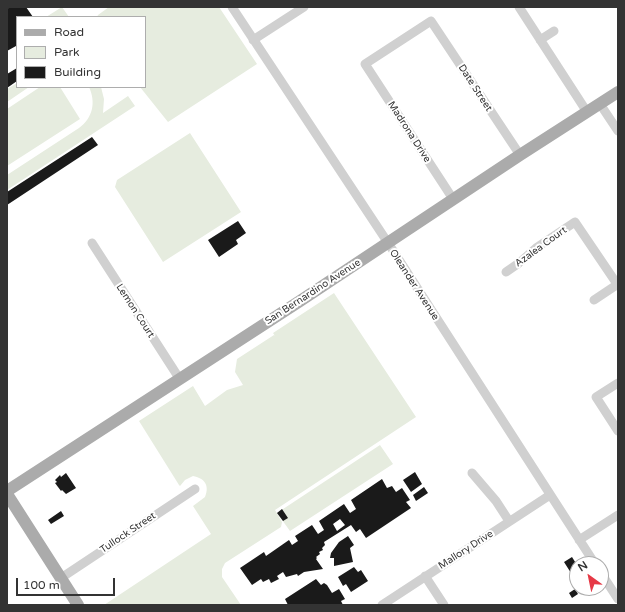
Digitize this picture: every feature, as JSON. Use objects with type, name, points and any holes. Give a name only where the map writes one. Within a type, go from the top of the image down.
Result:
[{"type":"main road","name":"San Bernardino Avenue","points":[[7,491],[618,92]]},
{"type":"main road","points":[[7,494],[78,605]]},
{"type":"street","name":"Oleander Avenue","points":[[232,7],[387,242],[590,556]]},
{"type":"street","points":[[253,40],[304,7]]},
{"type":"street","points":[[519,7],[586,112]]},
{"type":"street","name":"Madrona Drive","points":[[431,21],[365,64],[452,199]]},
{"type":"street","name":"Date Street","points":[[431,21],[520,155]]},
{"type":"street","points":[[540,40],[554,31]]},
{"type":"street","points":[[600,104],[618,131]]},
{"type":"street","name":"Azalea Court","points":[[506,272],[536,248],[575,222],[618,284]]},
{"type":"street","name":"Lemon Court","points":[[92,243],[179,378]]},
{"type":"street","points":[[594,300],[618,284]]},
{"type":"street","points":[[618,384],[596,397],[618,431]]},
{"type":"street","points":[[472,473],[496,501],[509,521]]},
{"type":"street","name":"Tullock Street","points":[[61,578],[195,489]]},
{"type":"street","name":"Mallory Drive","points":[[382,605],[509,521],[550,496]]},
{"type":"street","points":[[579,540],[618,514]]},
{"type":"street","points":[[426,576],[444,605]]},
{"type":"street","points":[[609,585],[618,599]]},
{"type":"green space","points":[[62,7],[68,16],[48,16]]},
{"type":"green space","points":[[109,7],[219,7],[257,64],[168,122],[141,88],[146,88],[146,16],[98,15]]},
{"type":"green space","points":[[16,84],[16,88],[28,88],[7,102],[7,89]]},
{"type":"green space","points":[[38,88],[61,88],[80,119],[7,166],[7,109]]},
{"type":"green space","points":[[89,88],[101,88],[104,99],[103,113],[128,96],[135,106],[7,190],[7,175],[84,124],[92,109],[93,104]]},
{"type":"green space","points":[[190,133],[241,212],[163,262],[115,187],[117,180]]},
{"type":"green space","points":[[334,293],[416,417],[275,510],[282,522],[281,527],[225,563],[222,569],[222,577],[241,605],[104,605],[211,534],[193,506],[205,497],[207,489],[205,483],[200,478],[193,476],[185,480],[180,486],[139,421],[193,386],[205,406],[227,390],[243,385],[235,372],[237,359],[274,335],[275,336],[273,333]]},
{"type":"green space","points":[[380,445],[393,464],[290,531],[277,513]]},
{"type":"building","points":[[10,7],[26,7],[32,16],[16,16],[16,46],[7,51],[7,9]]},
{"type":"building","points":[[16,69],[16,82],[7,88],[7,74]]},
{"type":"building","points":[[92,137],[98,145],[7,205],[7,192]]},
{"type":"building","points":[[238,221],[246,233],[236,240],[238,244],[219,257],[208,240]]},
{"type":"building","points":[[415,472],[422,484],[411,492],[403,480]]},
{"type":"building","points":[[66,473],[76,488],[66,494],[62,490],[61,491],[55,483],[57,482],[55,480],[60,475],[61,477]]},
{"type":"building","points":[[382,479],[387,488],[392,486],[396,492],[402,488],[410,500],[406,502],[411,508],[366,538],[360,529],[356,532],[351,525],[324,542],[325,545],[322,548],[323,550],[319,552],[320,554],[316,557],[323,569],[304,572],[298,576],[297,574],[286,577],[283,572],[277,576],[279,579],[271,583],[269,579],[263,582],[261,579],[252,585],[240,568],[264,552],[266,556],[289,540],[292,545],[298,541],[295,536],[312,525],[318,534],[324,530],[319,521],[344,504],[350,513],[356,509],[351,500]],"holes":[[[340,519],[345,525],[337,531],[333,524]]]},
{"type":"building","points":[[424,487],[428,493],[416,501],[413,495]]},
{"type":"building","points":[[282,509],[288,518],[283,521],[277,513]]},
{"type":"building","points":[[61,511],[64,516],[51,524],[48,520]]},
{"type":"building","points":[[348,536],[354,545],[350,548],[353,562],[334,566],[334,558],[330,558],[331,553],[339,542]]},
{"type":"building","points":[[569,559],[569,570],[564,562]]},
{"type":"building","points":[[354,567],[358,572],[361,570],[368,581],[351,592],[346,584],[343,586],[338,577]]},
{"type":"building","points":[[316,579],[321,585],[324,583],[327,585],[332,593],[339,589],[345,599],[341,601],[343,605],[288,605],[285,599]]}]
